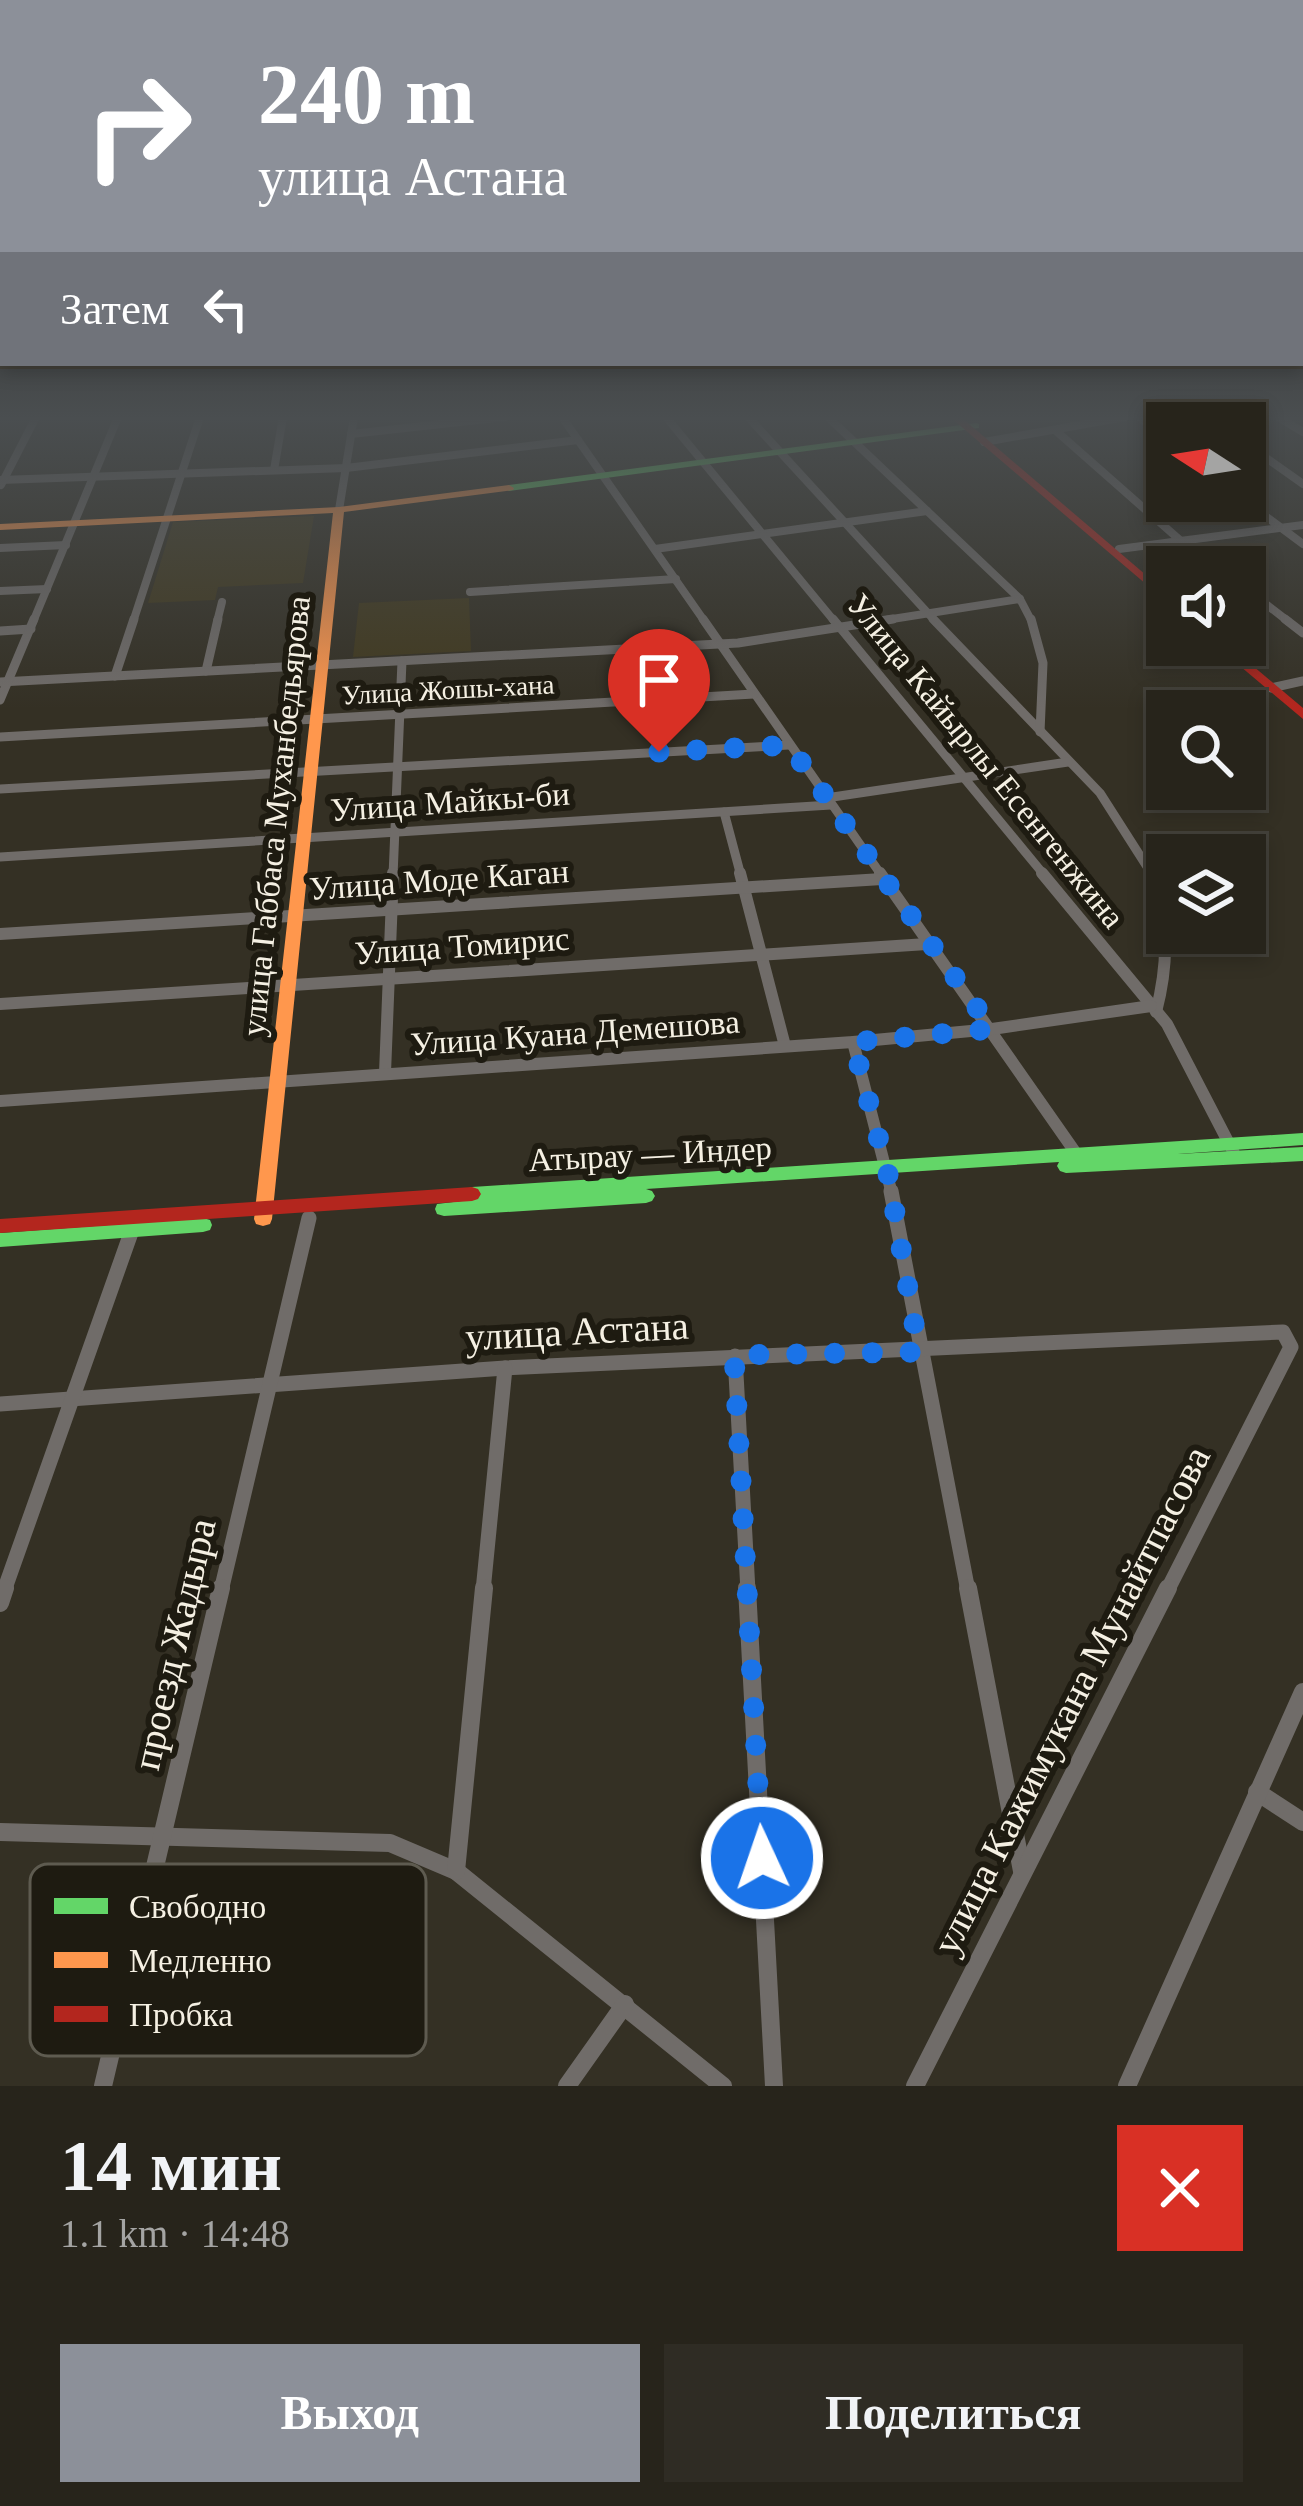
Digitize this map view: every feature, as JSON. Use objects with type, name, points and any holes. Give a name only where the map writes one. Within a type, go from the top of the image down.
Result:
[{"type":"main road","points":[[0,527],[246,514]]},
{"type":"main road","name":"улица Габбаса Муханбедьярова","points":[[264,1215],[338,514]]},
{"type":"main road","points":[[1067,514],[1146,581]]},
{"type":"main road","points":[[1076,514],[1146,572]]},
{"type":"main road","points":[[1248,666],[1303,705]]},
{"type":"main road","points":[[1254,666],[1303,716]]},
{"type":"main road","name":"Атырау — Индер","points":[[0,1240],[264,1215],[309,1218],[1232,1150],[1303,1139]]},
{"type":"main road","name":"Атырау — Индер","points":[[1232,1150],[1303,1154]]},
{"type":"main road","name":"Атырау — Индер","points":[[0,1226],[264,1215],[888,1174]]},
{"type":"street","points":[[0,700],[79,514]]},
{"type":"street","points":[[115,676],[169,514]]},
{"type":"street","points":[[630,514],[1080,1160]]},
{"type":"street","name":"Улица Кайырлы Есенгенжина","points":[[747,514],[1154,1009],[1232,1150]]},
{"type":"street","points":[[836,514],[1105,798],[1153,876],[1165,944],[1154,1009]]},
{"type":"street","points":[[655,549],[904,514]]},
{"type":"street","points":[[931,514],[1021,599],[1040,634],[1045,676],[1040,732]]},
{"type":"street","points":[[1150,514],[1187,546]]},
{"type":"street","points":[[1266,517],[1303,544]]},
{"type":"street","points":[[1119,548],[1303,525]]},
{"type":"street","points":[[0,548],[66,545]]},
{"type":"street","points":[[470,592],[676,580]]},
{"type":"street","points":[[0,591],[47,589]]},
{"type":"street","points":[[4,682],[722,644],[1021,599]]},
{"type":"street","points":[[206,671],[222,602]]},
{"type":"street","points":[[1266,604],[1303,633]]},
{"type":"street","points":[[0,631],[31,629]]},
{"type":"street","points":[[385,1073],[402,661]]},
{"type":"street","points":[[1275,687],[1303,681]]},
{"type":"street","name":"Улица Жошы-хана","points":[[0,737],[754,694]]},
{"type":"street","points":[[0,788],[789,745]]},
{"type":"street","name":"Улица Майкы-би","points":[[0,856],[724,812],[829,802],[1068,762]]},
{"type":"street","points":[[724,812],[785,1046]]},
{"type":"street","name":"Улица Моде Каган","points":[[0,934],[882,879]]},
{"type":"street","name":"Улица Томирис","points":[[0,1004],[927,944]]},
{"type":"street","name":"Улица Куана Демешова","points":[[0,1101],[853,1042],[1154,1009]]},
{"type":"street","points":[[853,1042],[888,1174],[1022,1872]]},
{"type":"street","name":"проезд Жадыра","points":[[157,1864],[309,1218]]},
{"type":"street","points":[[0,1603],[132,1230]]},
{"type":"street","name":"улица Астана","points":[[0,1404],[505,1367],[734,1355],[919,1352],[1273,1329],[1289,1339],[1291,1347]]},
{"type":"street","name":"улица Кажимукана Мунайтпасова","points":[[915,2086],[1291,1347]]},
{"type":"street","points":[[734,1355],[774,2086]]},
{"type":"street","points":[[456,1870],[505,1367]]},
{"type":"street","points":[[1127,2086],[1303,1691]]},
{"type":"street","points":[[1257,1792],[1303,1822]]},
{"type":"street","points":[[0,1832],[390,1843],[456,1870],[722,2086]]},
{"type":"street","points":[[567,2086],[625,2004]]},
{"type":"street","name":"проезд Жадыра","points":[[103,2086],[110,2056]]},
{"type":"shaded area","points":[[314,516],[303,583],[218,587],[215,600],[148,603],[173,522]]},
{"type":"shaded area","points":[[469,598],[471,651],[353,657],[359,603]]},
{"type":"traffic: fast","points":[[472,1194],[1303,1139]]},
{"type":"traffic: fast","points":[[1066,1166],[1303,1154]]},
{"type":"traffic: fast","points":[[444,1209],[646,1196]]},
{"type":"traffic: fast","points":[[0,1240],[203,1225]]},
{"type":"traffic: slow","points":[[0,527],[252,514]]},
{"type":"traffic: slow","points":[[263,1219],[339,514]]},
{"type":"traffic: jam","points":[[1068,514],[1146,581]]},
{"type":"traffic: jam","points":[[1246,666],[1303,715]]},
{"type":"traffic: jam","points":[[0,1226],[472,1194]]},
{"type":"route","points":[[659,752],[789,745],[992,1029],[853,1042],[889,1178],[919,1352],[734,1355],[762,1858]]}]
